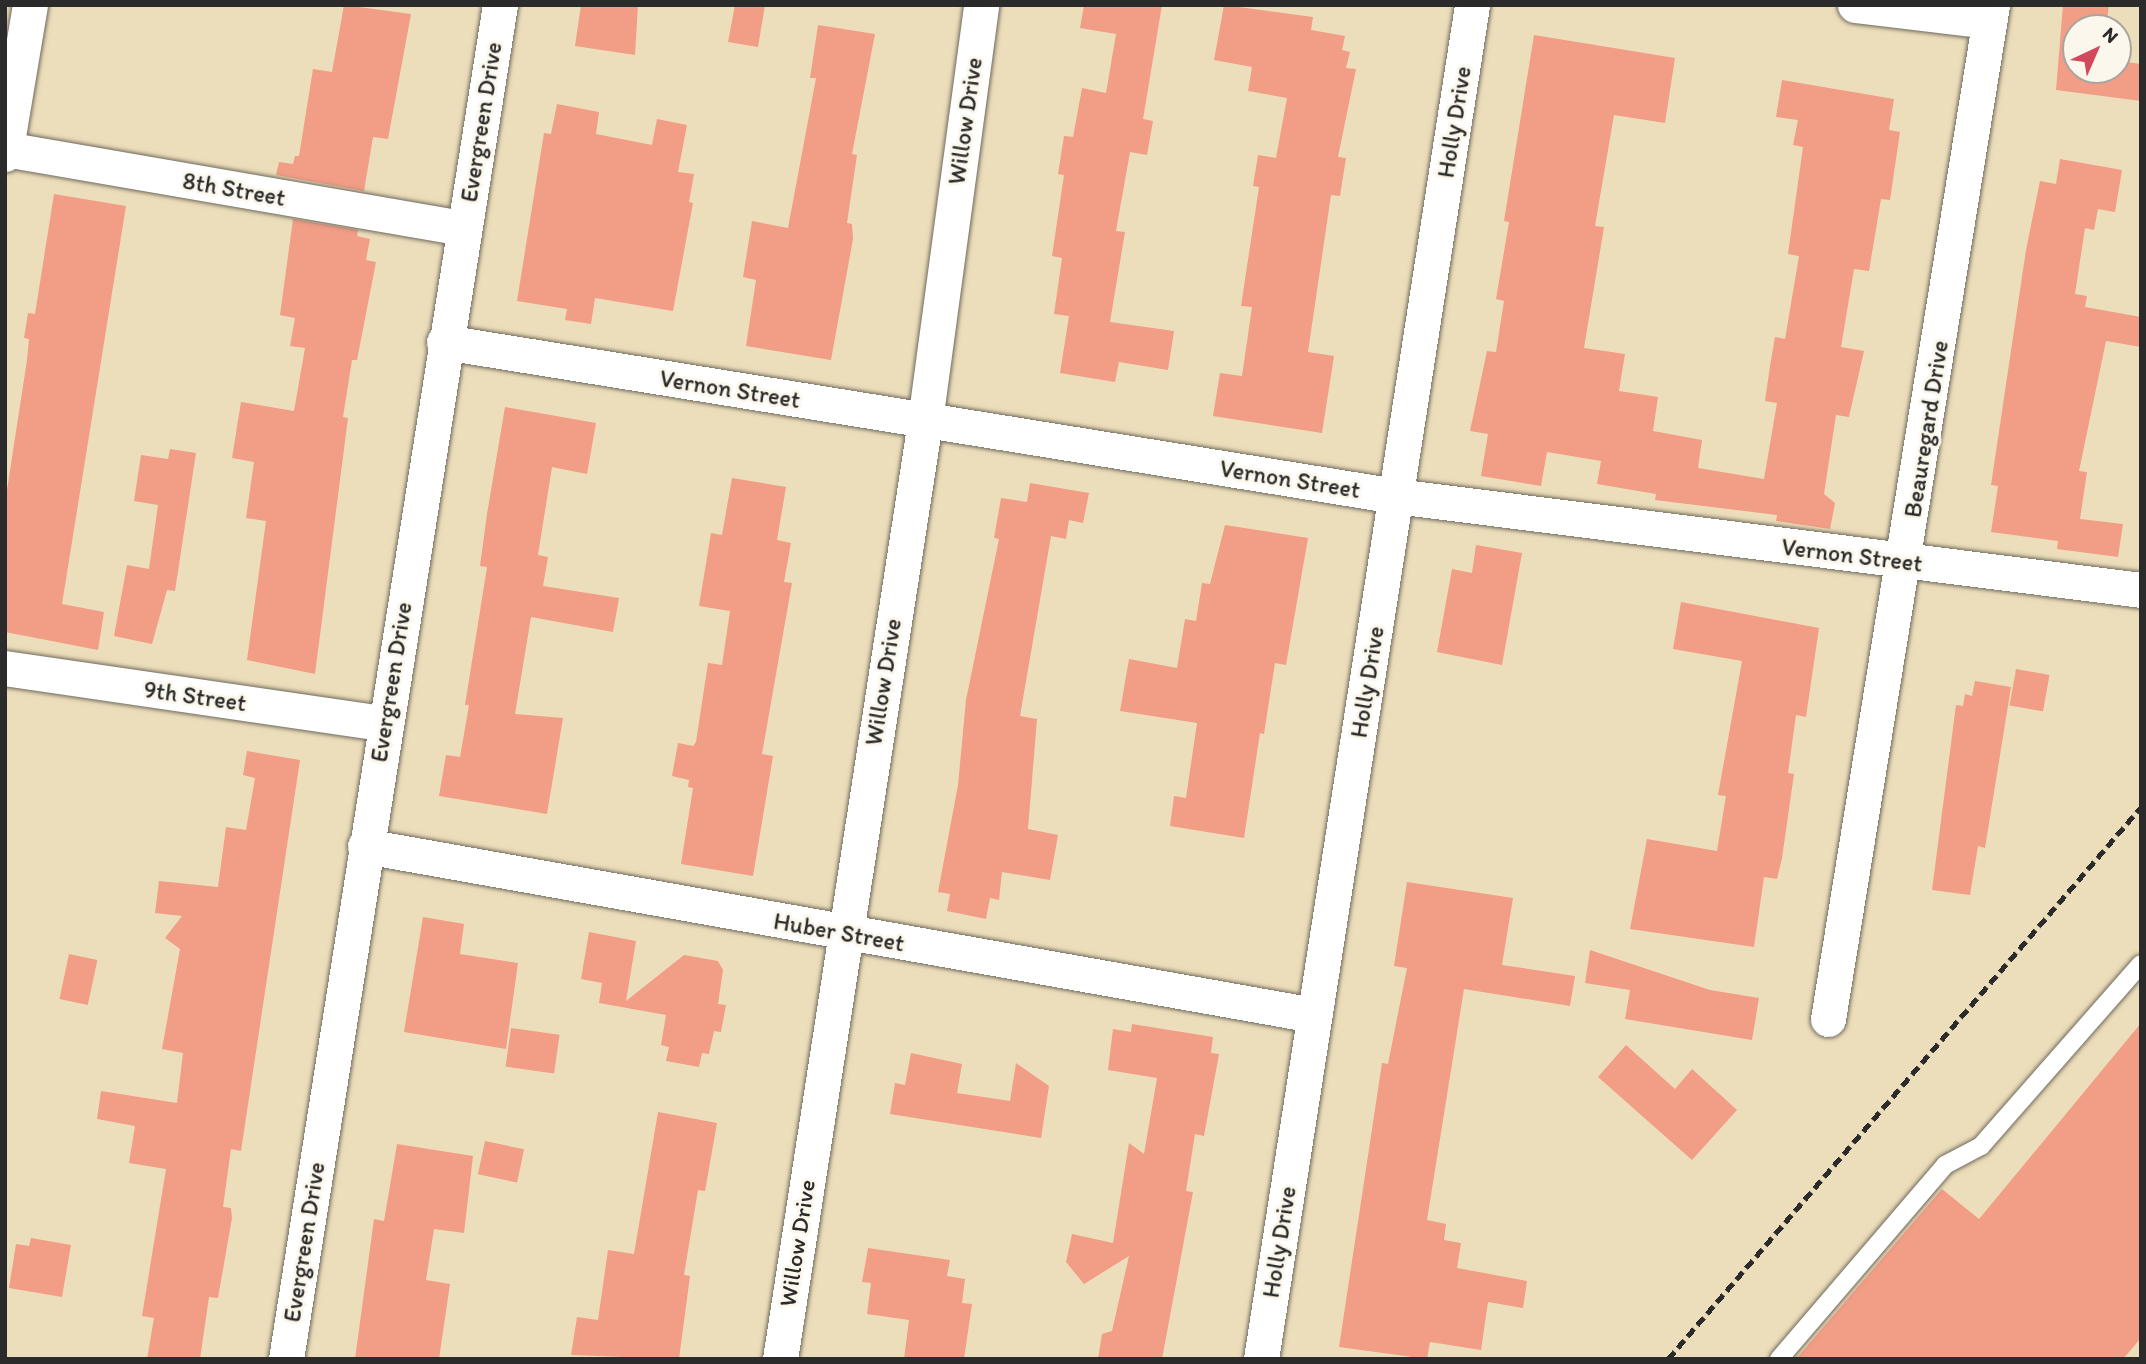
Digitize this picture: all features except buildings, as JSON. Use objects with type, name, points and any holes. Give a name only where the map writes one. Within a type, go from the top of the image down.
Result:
[{"type":"street","points":[[5,151],[30,5]]},
{"type":"street","name":"Evergreen Drive","points":[[286,1359],[444,342],[500,5]]},
{"type":"street","name":"Willow Drive","points":[[780,1359],[925,421],[981,5]]},
{"type":"street","name":"Holly Drive","points":[[1261,1359],[1472,5]]},
{"type":"street","points":[[1855,5],[1991,13]]},
{"type":"street","name":"Beauregard Drive","points":[[1828,1019],[1905,562],[1991,13]]},
{"type":"street","name":"8th Street","points":[[5,151],[463,228]]},
{"type":"street","name":"Vernon Street","points":[[444,342],[1396,496],[2141,590]]},
{"type":"street","name":"9th Street","points":[[5,668],[384,723]]},
{"type":"street","name":"Huber Street","points":[[365,846],[1314,1015]]},
{"type":"lane","points":[[1779,1359],[1945,1165],[1981,1146],[2141,964]]},
{"type":"railway","points":[[1668,1359],[2141,807]]}]
